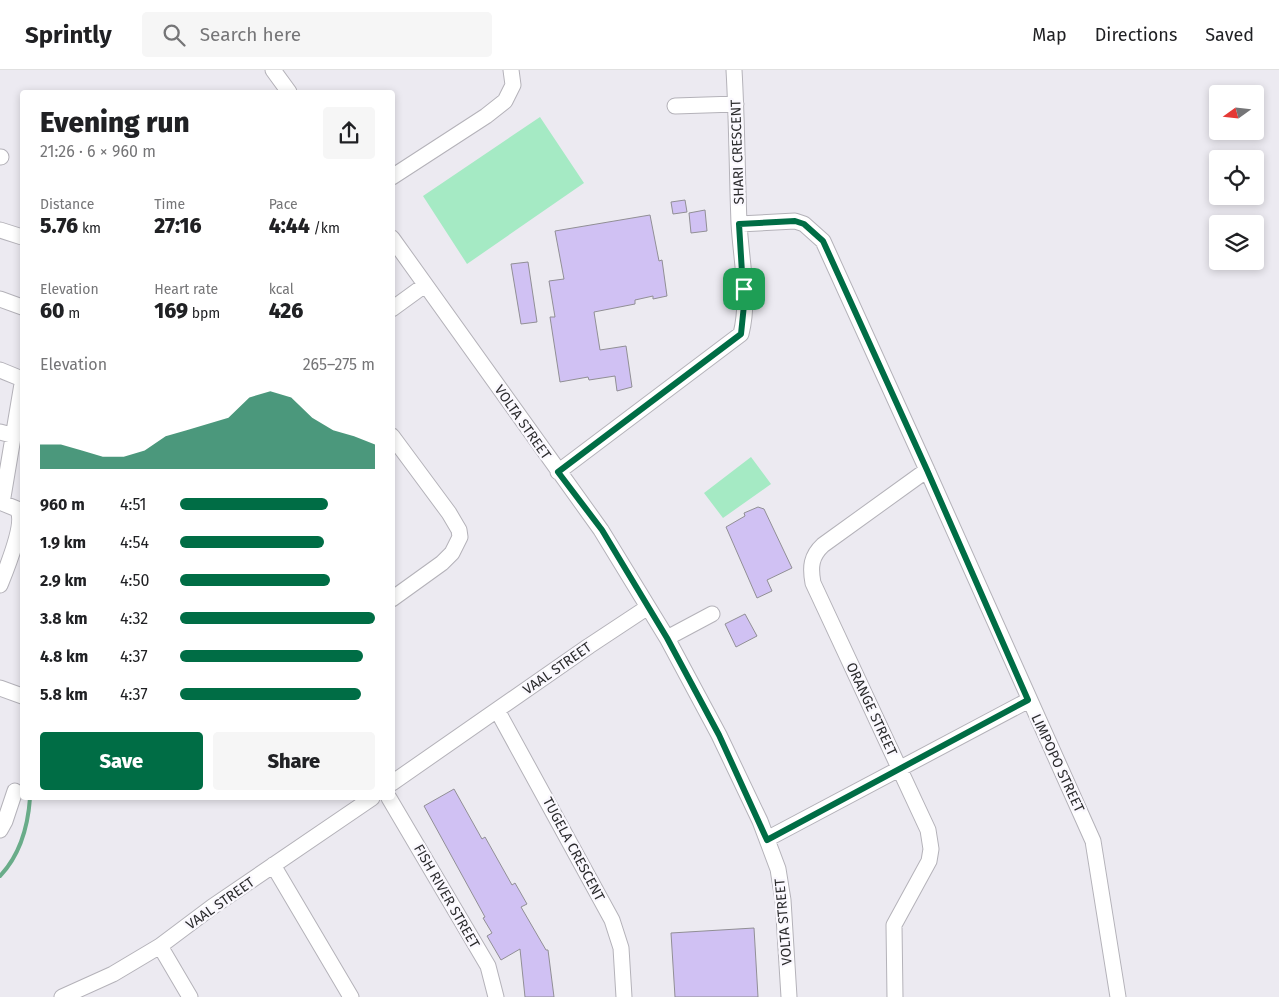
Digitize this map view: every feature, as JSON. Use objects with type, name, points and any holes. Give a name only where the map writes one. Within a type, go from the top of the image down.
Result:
[{"type":"street","points":[[273,70],[288,90]]},
{"type":"street","points":[[395,175],[486,116],[505,101],[513,85],[511,70]]},
{"type":"street","name":"SHARI CRESCENT","points":[[558,472],[741,334],[744,305],[739,224],[734,70]]},
{"type":"street","points":[[675,106],[736,104]]},
{"type":"street","name":"LIMPOPO STREET","points":[[739,224],[795,221],[804,224],[823,241],[1092,841],[1118,997]]},
{"type":"street","points":[[0,230],[20,236]]},
{"type":"street","name":"VOLTA STREET","points":[[395,242],[558,472],[602,530],[667,638],[719,735],[775,859],[781,885],[789,997]]},
{"type":"street","points":[[395,308],[425,285]]},
{"type":"street","points":[[0,299],[20,306]]},
{"type":"street","points":[[0,370],[20,378]]},
{"type":"street","points":[[1,580],[15,540],[19,518],[17,509],[1,503],[7,434],[20,391]]},
{"type":"street","points":[[395,440],[449,512],[460,537],[456,548],[447,558],[421,580],[395,597]]},
{"type":"street","name":"ORANGE STREET","points":[[895,997],[894,925],[929,861],[931,848],[928,830],[812,583],[811,565],[816,551],[823,545],[927,470]]},
{"type":"street","name":"VAAL STREET","points":[[395,781],[648,607]]},
{"type":"street","points":[[667,638],[712,614]]},
{"type":"street","points":[[0,688],[20,695]]},
{"type":"street","points":[[767,840],[1028,700]]},
{"type":"street","name":"TUGELA CRESCENT","points":[[497,710],[612,920],[621,948],[624,997]]},
{"type":"street","points":[[0,830],[5,821],[14,790]]},
{"type":"street","name":"VAAL STREET","points":[[62,997],[114,974],[160,946],[273,865],[369,800]]},
{"type":"street","name":"FISH RIVER STREET","points":[[390,800],[488,966],[496,997]]},
{"type":"street","points":[[273,865],[351,997]]},
{"type":"street","points":[[160,946],[190,997]]},
{"type":"green space","points":[[540,117],[584,183],[467,264],[423,196]]},
{"type":"green space","points":[[751,457],[771,484],[723,518],[704,493]]},
{"type":"building","points":[[685,200],[687,212],[673,214],[671,202]]},
{"type":"building","points":[[705,210],[707,231],[691,233],[689,213]]},
{"type":"building","points":[[650,215],[659,261],[662,260],[667,296],[653,299],[653,296],[635,300],[635,304],[594,312],[600,350],[626,346],[632,387],[617,391],[615,376],[589,380],[588,377],[560,382],[550,317],[555,317],[549,281],[564,279],[555,231]]},
{"type":"building","points":[[528,262],[537,322],[521,324],[511,264]]},
{"type":"building","points":[[758,507],[764,509],[792,568],[767,580],[772,591],[757,598],[726,527],[745,516],[744,513]]},
{"type":"building","points":[[745,614],[757,636],[736,647],[725,624]]},
{"type":"building","points":[[454,789],[482,839],[485,837],[512,885],[515,883],[527,904],[521,907],[546,950],[548,950],[554,997],[525,997],[520,949],[501,960],[487,936],[492,933],[483,918],[485,917],[424,806]]},
{"type":"building","points":[[754,928],[758,997],[675,997],[671,933]]},
{"type":"waterway","points":[[0,876],[13,859],[22,840],[30,800]]},
{"type":"route","points":[[795,221],[804,224],[814,231],[823,241],[927,470],[1028,700],[767,840],[760,821],[719,735],[667,638],[602,530],[558,472],[741,334],[744,320],[744,289],[739,224],[795,221]]}]
